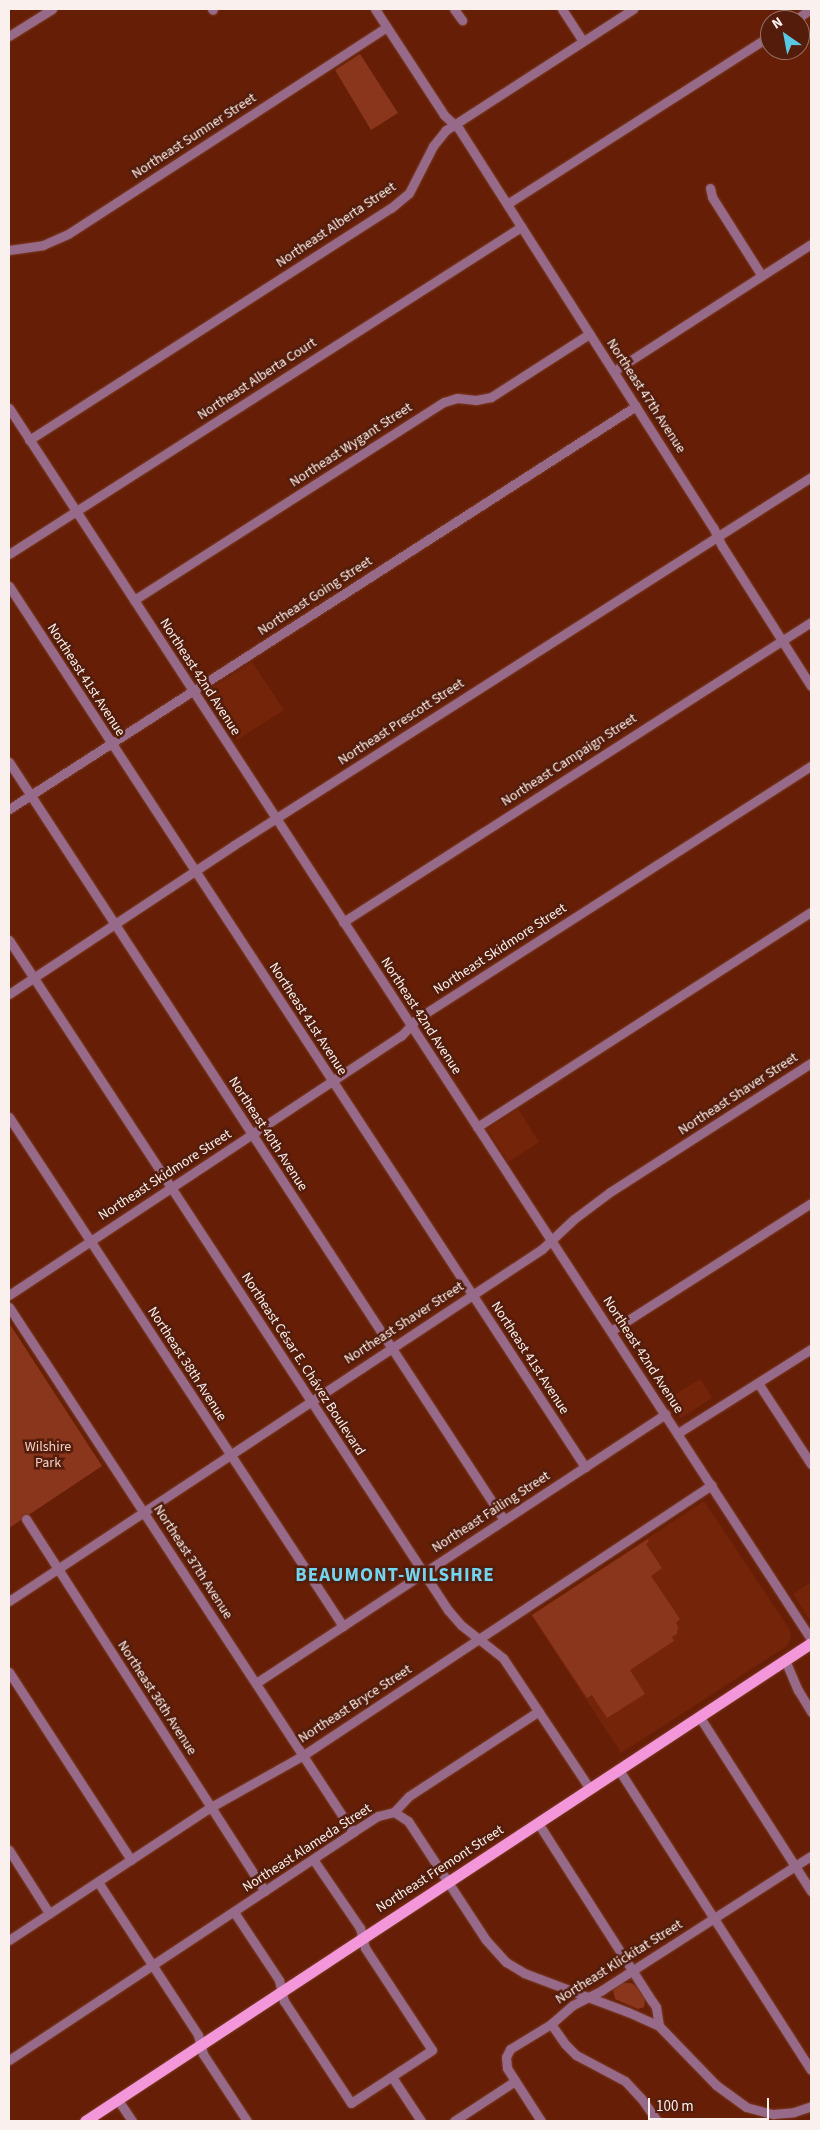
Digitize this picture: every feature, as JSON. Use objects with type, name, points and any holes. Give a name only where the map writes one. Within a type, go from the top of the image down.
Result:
[{"type":"main road","name":"Northeast Fremont Street","points":[[85,2121],[619,1770],[811,1641]]},
{"type":"street","points":[[9,36],[52,9]]},
{"type":"street","name":"Northeast 47th Avenue","points":[[375,9],[444,115],[459,128],[811,686]]},
{"type":"street","points":[[454,9],[462,20]]},
{"type":"street","points":[[562,9],[582,42]]},
{"type":"street","name":"Northeast Alberta Street","points":[[29,440],[395,205],[409,193],[437,140],[454,124],[633,9]]},
{"type":"street","name":"Northeast Sumner Street","points":[[9,250],[43,245],[68,234],[387,27]]},
{"type":"street","points":[[507,204],[760,42]]},
{"type":"street","points":[[710,188],[712,197],[762,276]]},
{"type":"street","name":"Northeast Alberta Court","points":[[9,554],[521,227]]},
{"type":"street","points":[[614,371],[811,244]]},
{"type":"street","name":"Northeast Wygant Street","points":[[134,600],[444,402],[457,398],[476,400],[491,397],[589,334]]},
{"type":"street","name":"Northeast Going Street","points":[[9,809],[636,406]]},
{"type":"street","name":"Northeast 42nd Avenue","points":[[9,408],[192,691],[678,1432],[811,1641]]},
{"type":"street","name":"Northeast Prescott Street","points":[[9,994],[194,871],[811,477]]},
{"type":"street","name":"Northeast 41st Avenue","points":[[9,586],[585,1467]]},
{"type":"street","name":"Northeast Campaign Street","points":[[343,922],[811,622]]},
{"type":"street","name":"Northeast 40th Avenue","points":[[9,762],[504,1520]]},
{"type":"street","name":"Northeast Skidmore Street","points":[[9,1295],[401,1036],[418,1018],[811,766]]},
{"type":"street","points":[[477,1127],[811,912]]},
{"type":"street","name":"Northeast César E. Chávez Boulevard","points":[[9,940],[453,1617],[503,1658],[590,1789]]},
{"type":"street","name":"Northeast Shaver Street","points":[[9,1601],[542,1248],[610,1192],[811,1063]]},
{"type":"street","name":"Northeast 38th Avenue","points":[[9,1117],[343,1626]]},
{"type":"street","points":[[611,1331],[811,1202]]},
{"type":"street","name":"Northeast 37th Avenue","points":[[9,1307],[353,1832]]},
{"type":"street","points":[[678,1432],[811,1349]]},
{"type":"street","points":[[758,1383],[811,1464]]},
{"type":"street","name":"Northeast Failing Street","points":[[256,1684],[666,1414]]},
{"type":"street","name":"Northeast Bryce Street","points":[[9,1940],[211,1807],[302,1756],[712,1485]]},
{"type":"street","name":"Northeast 36th Avenue","points":[[26,1519],[265,1891]]},
{"type":"street","points":[[784,1660],[811,1712]]},
{"type":"street","points":[[9,1672],[131,1860]]},
{"type":"street","points":[[394,1812],[409,1796],[539,1711]]},
{"type":"street","points":[[699,1716],[811,1891]]},
{"type":"street","points":[[619,1770],[811,2070]]},
{"type":"street","name":"Northeast Alameda Street","points":[[9,2060],[353,1832],[378,1816],[394,1812],[408,1821],[486,1940],[506,1962],[524,1973],[659,2026],[722,2091],[746,2107],[773,2114],[794,2112],[811,2106]]},
{"type":"street","points":[[538,1823],[656,2007],[659,2026]]},
{"type":"street","points":[[9,1850],[49,1913]]},
{"type":"street","name":"Northeast Klickitat Street","points":[[516,2081],[506,2064],[507,2052],[551,2024],[573,2005],[633,1970],[811,1856]]},
{"type":"street","points":[[234,1912],[278,1980],[284,2001],[351,2103],[392,2077],[432,2050],[364,1948],[360,1928],[313,1859]]},
{"type":"street","points":[[98,1882],[198,2035],[203,2054],[247,2121]]},
{"type":"street","points":[[551,2024],[565,2044],[576,2055],[625,2081],[641,2098],[657,2121]]},
{"type":"street","points":[[392,2077],[421,2121]]},
{"type":"street","points":[[454,2121],[516,2081],[542,2121]]},
{"type":"street","points":[[118,2100],[132,2121]]},
{"type":"shaded area","points":[[252,662],[284,710],[237,740],[205,692]]},
{"type":"shaded area","points":[[518,1109],[539,1142],[508,1162],[487,1129]]},
{"type":"shaded area","points":[[700,1379],[712,1398],[681,1418],[668,1399]]},
{"type":"shaded area","points":[[704,1501],[790,1630],[791,1639],[787,1646],[621,1753],[531,1615]]},
{"type":"shaded area","points":[[811,1582],[811,1622],[793,1594]]},
{"type":"green space","points":[[360,54],[398,113],[371,130],[335,70]]},
{"type":"green space","name":"Wilshire Park","points":[[9,1323],[102,1466],[9,1528]]},
{"type":"green space","points":[[648,1539],[649,1542],[646,1544],[662,1568],[651,1576],[680,1619],[676,1623],[678,1627],[677,1634],[672,1637],[674,1641],[630,1670],[645,1694],[607,1718],[592,1695],[587,1698],[532,1615]]},
{"type":"green space","points":[[623,1983],[631,1983],[636,1986],[645,1999],[644,2007],[638,2009],[615,1999],[613,1990]]},
{"type":"district","name":"BEAUMONT-WILSHIRE","points":[[395,1576]]}]
